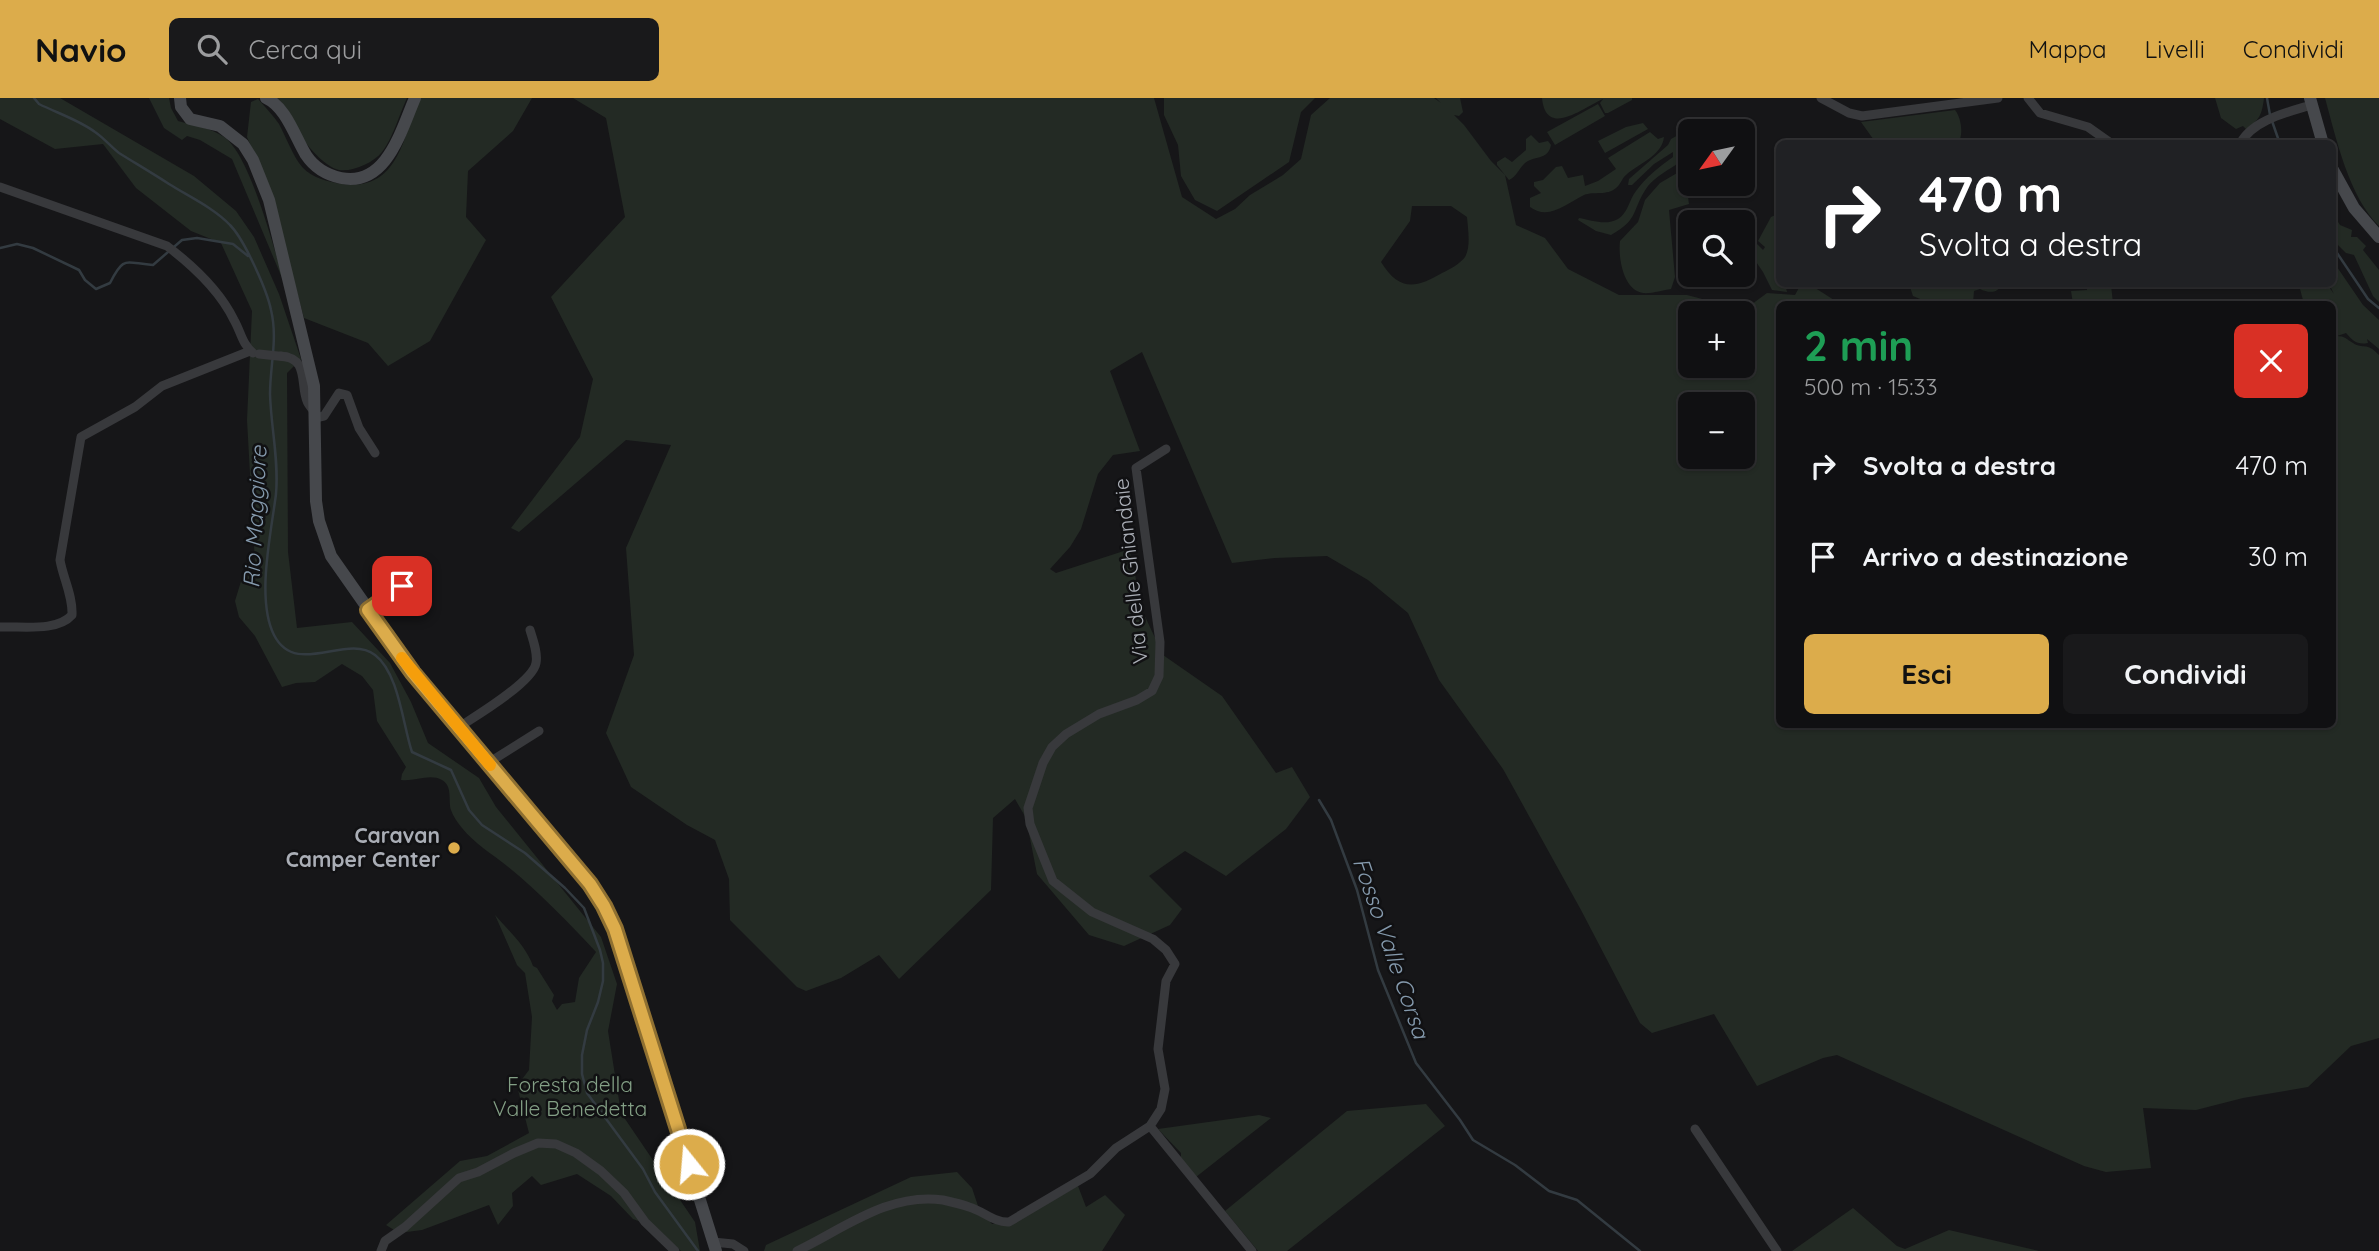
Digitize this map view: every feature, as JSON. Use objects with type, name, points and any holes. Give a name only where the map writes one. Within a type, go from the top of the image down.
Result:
[{"type":"main road","points":[[180,98],[181,107],[190,119],[220,126],[243,144],[253,160],[269,200],[312,373],[316,501],[319,521],[331,556],[413,673],[590,884],[604,906],[615,929],[715,1247]]},
{"type":"main road","points":[[266,98],[278,105],[315,165],[332,176],[344,179],[365,176],[381,166],[393,149],[415,98]]},
{"type":"main road","points":[[2311,102],[2322,140]]},
{"type":"main road","points":[[2336,175],[2354,208],[2379,237]]},
{"type":"street","points":[[1821,98],[1849,113],[1862,116],[1998,98]]},
{"type":"street","points":[[2028,98],[2040,113],[2088,127],[2106,140]]},
{"type":"street","points":[[2242,140],[2248,131],[2260,124],[2311,102]]},
{"type":"street","points":[[0,187],[167,246],[182,257],[218,295],[234,320],[242,340],[255,353]]},
{"type":"street","points":[[0,627],[53,625],[67,621],[72,615],[73,605],[60,560],[81,437],[135,407],[162,386],[255,353],[287,357],[299,366],[305,381],[307,401],[315,415],[324,416],[339,393],[346,395],[359,428],[375,453]]},
{"type":"street","name":"Via delle Ghiandaie","points":[[1150,1126],[1161,1109],[1164,1088],[1158,1049],[1167,981],[1175,964],[1166,950],[1153,939],[1092,912],[1053,881],[1030,824],[1028,808],[1042,763],[1052,747],[1066,734],[1099,714],[1137,700],[1152,691],[1159,676],[1160,642],[1136,468],[1166,449]]},
{"type":"street","points":[[368,610],[419,575]]},
{"type":"street","points":[[458,727],[534,673],[537,660],[530,630]]},
{"type":"street","points":[[488,763],[539,731]]},
{"type":"street","points":[[797,1251],[869,1213],[915,1199],[970,1207],[1001,1223],[1009,1222],[1090,1174],[1116,1148],[1150,1126],[1252,1251]]},
{"type":"street","points":[[1695,1129],[1777,1251]]},
{"type":"street","points":[[381,1251],[385,1241],[405,1227],[458,1178],[478,1172],[538,1143],[556,1144],[576,1153],[601,1171],[624,1193],[645,1222],[675,1251]]},
{"type":"street","points":[[817,1241],[825,1251]]},
{"type":"street","points":[[715,1247],[733,1244],[744,1251]]},
{"type":"green space","name":"Foresta della Valle Benedetta","points":[[0,98],[60,98],[194,176],[236,211],[254,237],[279,294],[301,359],[287,373],[288,552],[297,628],[352,622],[390,663],[411,702],[428,743],[479,778],[496,807],[601,937],[617,984],[608,1031],[621,1113],[695,1222],[700,1251],[681,1251],[657,1228],[633,1219],[611,1196],[577,1174],[541,1185],[532,1176],[512,1193],[513,1206],[498,1225],[489,1205],[422,1230],[399,1233],[386,1225],[460,1161],[487,1156],[529,1133],[517,1086],[529,1070],[532,1017],[525,973],[517,965],[495,915],[517,939],[533,966],[537,968],[554,995],[552,1001],[557,1010],[562,1004],[575,1002],[579,978],[596,952],[530,886],[457,822],[450,806],[448,786],[442,780],[432,777],[401,780],[406,767],[377,721],[373,690],[362,676],[342,664],[315,682],[282,687],[255,636],[239,617],[235,601],[242,578],[255,563],[247,420],[252,311],[221,243],[191,231],[136,188],[103,144],[55,149],[0,119]]},
{"type":"green space","points":[[149,98],[169,98],[178,121],[213,131],[234,147],[252,183],[285,285],[232,159],[200,140],[187,136],[182,140],[164,128]]},
{"type":"green space","points":[[277,98],[407,98],[382,152],[362,166],[339,170],[314,152]]},
{"type":"green space","points":[[419,98],[532,98],[513,131],[468,171],[466,217],[486,240],[430,341],[388,366],[368,343],[304,318],[269,189],[247,137],[251,102],[258,99],[274,117],[296,158],[307,171],[316,177],[336,183],[356,185],[372,181],[385,173],[394,162]]},
{"type":"green space","points":[[573,98],[1154,98],[1182,197],[1216,219],[1235,209],[1250,195],[1283,175],[1301,159],[1311,115],[1330,98],[1434,98],[1441,103],[1436,98],[1460,98],[1463,112],[1459,116],[1454,115],[1505,175],[1516,225],[1545,238],[1568,269],[1619,295],[1687,295],[1710,301],[1678,301],[1678,378],[1755,378],[1755,302],[1767,293],[1795,295],[1799,287],[1814,287],[1834,300],[1856,301],[1776,301],[1776,728],[2336,728],[2336,301],[2303,301],[2300,289],[2329,287],[2334,294],[2330,287],[2336,287],[2336,266],[2363,305],[2379,320],[2379,349],[2367,339],[2368,343],[2358,343],[2346,333],[2337,336],[2371,348],[2379,355],[2379,1038],[2351,1046],[2308,1087],[2243,1098],[2196,1110],[2143,1108],[2151,1168],[2106,1172],[2084,1166],[1837,1055],[1823,1058],[1757,1086],[1714,1014],[1652,1033],[1640,1023],[1503,769],[1439,680],[1408,613],[1368,580],[1327,556],[1232,563],[1142,352],[1110,371],[1140,451],[1113,455],[1098,474],[1081,529],[1070,547],[1050,569],[1056,573],[1130,549],[1142,610],[1163,655],[1222,696],[1276,773],[1292,767],[1310,797],[1286,829],[1226,876],[1185,851],[1149,876],[1182,909],[1170,925],[1124,946],[1089,935],[1037,874],[1026,818],[1015,799],[993,818],[991,890],[899,979],[879,955],[841,978],[806,991],[797,987],[730,920],[729,879],[715,840],[687,825],[631,787],[606,733],[634,655],[626,548],[671,445],[626,440],[519,532],[511,528],[580,437],[593,379],[551,297],[625,217],[606,118]],"holes":[[[1412,206],[1451,206],[1467,217],[1467,253],[1455,266],[1424,282],[1408,284],[1394,278],[1381,262],[1410,221]]]},
{"type":"green space","points":[[1164,98],[1315,98],[1301,112],[1289,162],[1217,211],[1195,200],[1181,176],[1178,145],[1164,115]]},
{"type":"green space","points":[[1542,98],[1632,98],[1632,100],[1605,113],[1600,103],[1603,99],[1567,117],[1558,118],[1551,117],[1545,110]]},
{"type":"green space","points":[[2215,98],[2264,98],[2261,112],[2254,123],[2246,129],[2243,126],[2236,129],[2221,118]]},
{"type":"green space","points":[[2325,98],[2379,98],[2379,226],[2359,199],[2352,183]]},
{"type":"green space","points":[[1598,104],[1605,116],[1555,145],[1547,132]]},
{"type":"green space","points":[[1955,110],[1959,117],[1961,135],[1959,140],[1874,140],[1861,122]]},
{"type":"green space","points":[[1643,123],[1648,129],[1605,153],[1598,141],[1626,127]]},
{"type":"green space","points":[[1650,132],[1658,139],[1664,137],[1659,149],[1626,175],[1612,190],[1584,195],[1551,211],[1537,211],[1530,207],[1530,198],[1541,193],[1534,186],[1534,182],[1543,180],[1556,167],[1562,166],[1568,178],[1583,175],[1585,186],[1616,169],[1608,158]]},
{"type":"green space","points":[[1531,135],[1539,143],[1548,141],[1551,145],[1549,150],[1544,156],[1528,161],[1509,180],[1497,162],[1505,157],[1512,162],[1526,150],[1526,139]]},
{"type":"green space","points":[[1678,135],[1678,163],[1648,186],[1627,224],[1611,235],[1596,231],[1578,220],[1609,222],[1618,219],[1640,186],[1673,157],[1673,152],[1654,164],[1632,185],[1628,185],[1629,179],[1668,145],[1671,139]]},
{"type":"green space","points":[[1678,172],[1678,196],[1688,196],[1689,204],[1669,210],[1675,277],[1671,289],[1643,293],[1636,291],[1626,279],[1620,255],[1620,241],[1638,222],[1645,200],[1660,183]]},
{"type":"green space","points":[[1776,215],[1776,287],[1786,287],[1787,292],[1772,290],[1755,260],[1755,242],[1763,250],[1765,247],[1758,241],[1771,217]]},
{"type":"green space","points":[[2336,219],[2340,225],[2352,230],[2351,237],[2357,237],[2366,246],[2363,250],[2379,270],[2379,302],[2373,296],[2354,255],[2346,253],[2336,243]]},
{"type":"green space","points":[[1910,287],[2000,287],[1989,292],[1980,289],[1974,291],[1973,301],[1925,301],[1913,296]]},
{"type":"green space","points":[[2087,287],[2111,287],[2113,301],[2073,301],[2071,291],[2087,290]]},
{"type":"green space","points":[[1426,1104],[1445,1126],[1287,1251],[1258,1251],[1225,1211],[1347,1111]]},
{"type":"green space","points":[[1259,1115],[1271,1118],[1196,1177],[1181,1160],[1181,1153],[1158,1129]]},
{"type":"green space","points":[[957,1172],[972,1188],[979,1209],[992,1224],[1011,1223],[1078,1186],[1086,1207],[1105,1195],[1125,1215],[1102,1251],[764,1251],[766,1245],[911,1177]]},
{"type":"green space","points":[[1853,1208],[1897,1246],[1905,1249],[1949,1230],[2039,1251],[1792,1251]]},
{"type":"waterway","name":"Rio Maggiore","points":[[34,98],[39,104],[89,128],[119,153],[209,208],[224,219],[242,241],[265,290],[273,321],[270,394],[277,481],[265,585],[269,620],[274,635],[283,647],[295,653],[350,649],[375,655],[390,674],[395,687],[412,752],[451,770],[469,810],[482,825],[525,853],[584,908],[603,963],[603,981],[582,1055],[582,1074],[587,1093],[643,1169],[655,1192],[698,1251]]},
{"type":"waterway","points":[[2267,98],[2270,115]]},
{"type":"waterway","points":[[2272,121],[2279,140]]},
{"type":"waterway","points":[[0,248],[17,244],[33,248],[79,270],[85,280],[96,289],[110,283],[122,264],[131,262],[153,265],[182,240],[197,238],[233,244],[248,256]]},
{"type":"waterway","points":[[2336,251],[2368,299],[2379,308]]},
{"type":"waterway","name":"Fosso Valle Corsa","points":[[1319,800],[1331,820],[1357,890],[1378,970],[1416,1063],[1473,1140],[1515,1165],[1549,1191],[1577,1200],[1640,1251]]},
{"type":"slow traffic","points":[[402,658],[490,765]]},
{"type":"place","name":"Caravan Camper Center","points":[[454,848]]},
{"type":"route","points":[[402,586],[368,610],[413,673],[590,884],[604,906],[615,929],[689,1164]]}]
